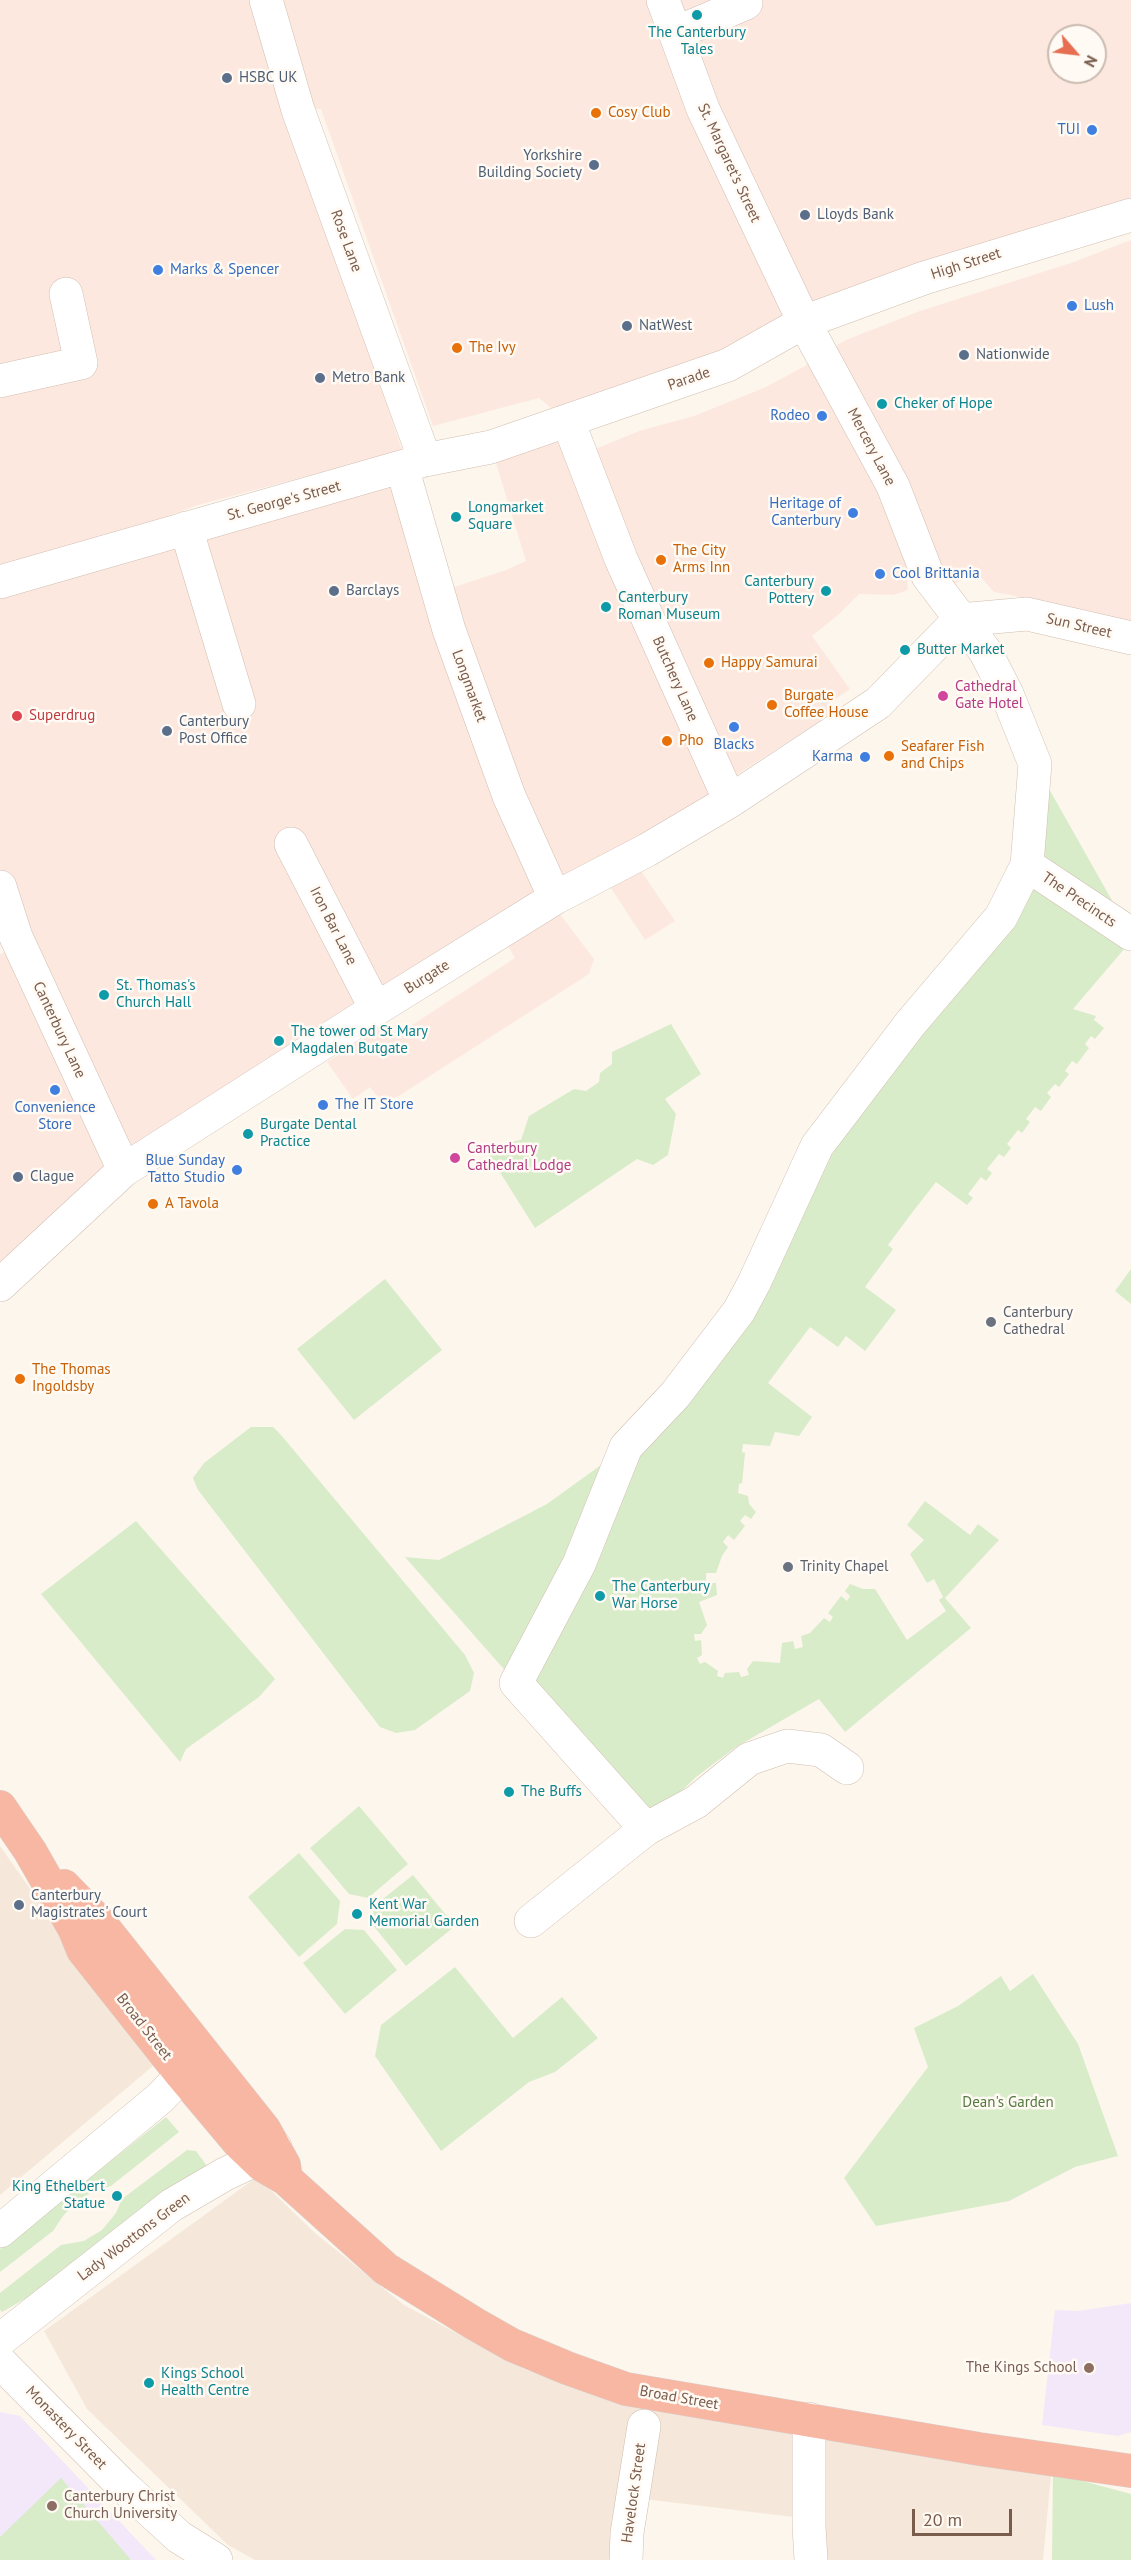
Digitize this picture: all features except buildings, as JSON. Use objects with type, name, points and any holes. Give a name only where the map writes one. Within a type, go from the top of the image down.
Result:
[{"type":"highway","name":"Broad Street","points":[[0,1807],[30,1851],[74,1928],[83,1950],[182,2075],[265,2153],[286,2179],[386,2269],[512,2345],[626,2389],[979,2449],[1131,2471]]},
{"type":"highway","name":"Broad Street","points":[[30,1851],[100,1923],[264,2129],[265,2153]]},
{"type":"street","name":"St. Margaret's Street","points":[[663,0],[703,109],[804,322]]},
{"type":"street","points":[[676,33],[746,3]]},
{"type":"street","name":"Rose Lane","points":[[270,10],[298,110],[414,464]]},
{"type":"street","name":"High Street","points":[[804,322],[975,261],[1131,215]]},
{"type":"street","points":[[0,381],[81,363],[66,294]]},
{"type":"street","name":"Parade","points":[[568,422],[728,365],[804,322]]},
{"type":"street","name":"Mercery Lane","points":[[804,322],[893,486],[928,576],[959,620]]},
{"type":"street","name":"St. George's Street","points":[[0,582],[414,464],[491,447],[568,422]]},
{"type":"street","name":"Butchery Lane","points":[[568,422],[621,559],[730,801]]},
{"type":"street","name":"Longmarket","points":[[414,464],[449,630],[509,796],[555,898]]},
{"type":"street","points":[[186,528],[239,704]]},
{"type":"street","name":"Sun Street","points":[[959,620],[1027,614],[1131,638]]},
{"type":"street","points":[[646,1829],[516,1683],[579,1564],[626,1447],[675,1395],[739,1311],[817,1146],[910,1024],[1001,917],[1027,865],[1035,764],[1007,694],[986,651],[959,620]]},
{"type":"street","name":"Burgate","points":[[0,1285],[124,1170],[555,898],[647,850],[730,801],[878,702],[959,620]]},
{"type":"street","name":"Iron Bar Lane","points":[[291,844],[376,1009]]},
{"type":"street","name":"The Precincts","points":[[1027,865],[1131,934]]},
{"type":"street","name":"Canterbury Lane","points":[[0,887],[16,937],[124,1170]]},
{"type":"street","points":[[531,1921],[646,1829],[696,1802],[749,1759],[786,1746],[821,1750],[847,1768]]},
{"type":"street","points":[[0,2231],[160,2098],[182,2075]]},
{"type":"street","name":"Lady Woottons Green","points":[[0,2340],[172,2205],[265,2153]]},
{"type":"street","name":"Monastery Street","points":[[0,2362],[122,2485],[179,2537],[216,2560]]},
{"type":"street","points":[[808,2419],[811,2560]]},
{"type":"street","name":"Havelock Street","points":[[626,2560],[627,2533],[644,2426]]},
{"type":"shaded area","points":[[0,0],[1131,0],[1131,215],[568,422],[730,801],[124,1170],[0,887],[0,582],[385,473],[439,592],[526,561],[491,447],[567,421],[539,398],[433,426],[321,109],[292,108],[402,451],[198,505],[0,577]]},
{"type":"shaded area","points":[[1131,240],[1131,628],[1042,601],[994,592],[976,572],[946,589],[830,349],[846,340],[920,311],[1071,263]]},
{"type":"shaded area","points":[[814,361],[867,458],[905,559],[908,590],[893,595],[859,594],[812,636],[850,689],[828,704],[834,712],[730,779],[588,452],[639,431],[694,416],[766,387]]},
{"type":"shaded area","points":[[637,865],[675,921],[645,940],[607,882]]},
{"type":"shaded area","points":[[559,913],[594,959],[589,974],[397,1097],[386,1099],[377,1096],[370,1087],[353,1099],[327,1062],[381,1027],[389,1040],[515,958],[507,944]]},
{"type":"shaded area","points":[[4,952],[29,997],[104,1166],[39,1235],[0,1270],[0,955]]},
{"type":"shaded area","points":[[0,1846],[154,2065],[0,2195]]},
{"type":"shaded area","points":[[257,2177],[315,2233],[404,2305],[526,2370],[632,2404],[1051,2476],[1043,2560],[799,2560],[794,2517],[619,2496],[612,2560],[255,2560],[228,2545],[87,2409],[44,2331]]},
{"type":"shaded area","name":"The Kings School","points":[[1131,2303],[1131,2432],[1118,2436],[1042,2425],[1055,2310],[1078,2311]]},
{"type":"shaded area","name":"Canterbury Christ Church University","points":[[0,2412],[20,2416],[156,2560],[0,2560]]},
{"type":"green space","points":[[1035,764],[1127,927],[1131,941],[1073,1009],[1096,1016],[1094,1020],[1104,1028],[1095,1039],[1091,1036],[1085,1044],[1089,1048],[1077,1064],[1072,1061],[1065,1071],[1069,1074],[1059,1087],[1055,1084],[1047,1093],[1051,1097],[1041,1111],[1035,1107],[1026,1119],[1030,1122],[1022,1133],[1018,1130],[1007,1144],[1011,1148],[1004,1157],[999,1154],[987,1169],[992,1173],[986,1181],[981,1177],[968,1194],[973,1198],[967,1205],[936,1182],[888,1245],[893,1249],[865,1287],[896,1310],[865,1351],[846,1336],[838,1347],[810,1327],[768,1383],[812,1417],[799,1436],[775,1432],[770,1446],[743,1444],[742,1452],[745,1453],[742,1483],[739,1484],[738,1493],[748,1496],[749,1504],[756,1512],[751,1519],[745,1515],[740,1521],[745,1526],[734,1540],[728,1535],[723,1542],[728,1547],[716,1573],[706,1573],[706,1583],[716,1583],[717,1595],[699,1602],[707,1625],[701,1634],[694,1634],[695,1641],[701,1640],[702,1655],[697,1658],[700,1664],[705,1662],[718,1671],[717,1676],[723,1678],[725,1673],[739,1672],[741,1677],[749,1675],[747,1669],[753,1661],[780,1663],[782,1643],[793,1641],[795,1649],[803,1647],[801,1636],[810,1633],[824,1618],[830,1622],[833,1617],[828,1613],[841,1596],[847,1601],[850,1596],[845,1591],[850,1584],[863,1589],[875,1589],[907,1640],[946,1611],[939,1600],[943,1597],[934,1579],[927,1583],[910,1554],[924,1540],[907,1525],[925,1501],[970,1535],[978,1524],[999,1540],[945,1598],[971,1628],[845,1732],[819,1699],[736,1747],[696,1777],[662,1810],[629,1811],[405,1557],[439,1560],[547,1504],[626,1447],[781,1222],[1001,917]]},
{"type":"green space","points":[[671,1024],[701,1074],[665,1099],[676,1114],[668,1155],[653,1165],[637,1159],[535,1228],[484,1147],[521,1140],[529,1116],[574,1089],[586,1091],[599,1082],[600,1073],[612,1064],[612,1052]]},
{"type":"green space","points":[[1131,1269],[1131,1304],[1115,1291]]},
{"type":"green space","points":[[385,1279],[442,1350],[354,1420],[297,1349]]},
{"type":"green space","points":[[251,1427],[273,1427],[281,1435],[465,1655],[474,1673],[470,1691],[415,1730],[396,1733],[380,1727],[198,1490],[193,1478],[204,1463]]},
{"type":"green space","points":[[136,1521],[275,1679],[259,1697],[186,1749],[180,1762],[41,1594]]},
{"type":"green space","points":[[359,1806],[408,1864],[368,1898],[349,1894],[310,1848]]},
{"type":"green space","points":[[299,1853],[340,1901],[337,1924],[299,1957],[248,1897]]},
{"type":"green space","points":[[413,1875],[455,1926],[406,1966],[372,1924],[374,1906]]},
{"type":"green space","points":[[345,1929],[364,1930],[397,1970],[345,2014],[303,1963]]},
{"type":"green space","points":[[455,1967],[513,2038],[562,1997],[598,2038],[555,2072],[529,2082],[441,2151],[375,2056],[381,2025]]},
{"type":"green space","name":"Dean's Garden","points":[[1033,1974],[1078,2044],[1118,2156],[1075,2167],[1009,2201],[876,2226],[844,2178],[928,2067],[914,2028],[958,2006],[1001,1976],[1010,1991]]},
{"type":"green space","points":[[166,2117],[179,2132],[111,2186],[94,2191],[78,2200],[53,2231],[0,2272],[0,2249]]},
{"type":"green space","points":[[187,2150],[196,2151],[210,2170],[30,2296],[2,2312],[0,2310],[0,2293],[61,2245],[84,2241],[102,2230],[116,2213],[122,2199]]},
{"type":"green space","points":[[1053,2473],[1131,2494],[1131,2560],[1052,2560]]},
{"type":"green space","points":[[61,2478],[131,2560],[0,2560],[0,2537]]},
{"type":"place","name":"The Canterbury Tales","points":[[697,15]]},
{"type":"place","name":"HSBC UK","points":[[227,78]]},
{"type":"place","name":"Cosy Club","points":[[596,113]]},
{"type":"place","name":"TUI","points":[[1092,130]]},
{"type":"place","name":"Yorkshire Building Society","points":[[594,165]]},
{"type":"place","name":"Lloyds Bank","points":[[805,215]]},
{"type":"place","name":"Marks & Spencer","points":[[158,270]]},
{"type":"place","name":"Lush","points":[[1072,306]]},
{"type":"place","name":"NatWest","points":[[627,326]]},
{"type":"place","name":"The Ivy","points":[[457,348]]},
{"type":"place","name":"Nationwide","points":[[964,355]]},
{"type":"place","name":"Metro Bank","points":[[320,378]]},
{"type":"place","name":"Cheker of Hope","points":[[882,404]]},
{"type":"place","name":"Rodeo","points":[[822,416]]},
{"type":"place","name":"Heritage of Canterbury","points":[[853,513]]},
{"type":"place","name":"Longmarket Square","points":[[456,517]]},
{"type":"place","name":"The City Arms Inn","points":[[661,560]]},
{"type":"place","name":"Cool Brittania","points":[[880,574]]},
{"type":"place","name":"Barclays","points":[[334,591]]},
{"type":"place","name":"Canterbury Pottery","points":[[826,591]]},
{"type":"place","name":"Canterbury Roman Museum","points":[[606,607]]},
{"type":"place","name":"Butter Market","points":[[905,650]]},
{"type":"place","name":"Happy Samurai","points":[[709,663]]},
{"type":"place","name":"Cathedral Gate Hotel","points":[[943,696]]},
{"type":"place","name":"Burgate Coffee House","points":[[772,705]]},
{"type":"place","name":"Superdrug","points":[[17,716]]},
{"type":"place","name":"Blacks","points":[[734,727]]},
{"type":"place","name":"Canterbury Post Office","points":[[167,731]]},
{"type":"place","name":"Pho","points":[[667,741]]},
{"type":"place","name":"Seafarer Fish and Chips","points":[[889,756]]},
{"type":"place","name":"Karma","points":[[865,757]]},
{"type":"place","name":"St. Thomas's Church Hall","points":[[104,995]]},
{"type":"place","name":"The tower od St Mary Magdalen Butgate","points":[[279,1041]]},
{"type":"place","name":"Convenience Store","points":[[55,1090]]},
{"type":"place","name":"The IT Store","points":[[323,1105]]},
{"type":"place","name":"Burgate Dental Practice","points":[[248,1134]]},
{"type":"place","name":"Canterbury Cathedral Lodge","points":[[455,1158]]},
{"type":"place","name":"Blue Sunday Tatto Studio","points":[[237,1170]]},
{"type":"place","name":"Clague","points":[[18,1177]]},
{"type":"place","name":"A Tavola","points":[[153,1204]]},
{"type":"place","name":"Canterbury Cathedral","points":[[991,1322]]},
{"type":"place","name":"The Thomas Ingoldsby","points":[[20,1379]]},
{"type":"place","name":"Trinity Chapel","points":[[788,1567]]},
{"type":"place","name":"The Canterbury War Horse","points":[[600,1596]]},
{"type":"place","name":"The Buffs","points":[[509,1792]]},
{"type":"place","name":"Canterbury Magistrates' Court","points":[[19,1905]]},
{"type":"place","name":"Kent War Memorial Garden","points":[[357,1914]]},
{"type":"place","name":"King Ethelbert Statue","points":[[117,2196]]},
{"type":"place","name":"The Kings School","points":[[1089,2368]]},
{"type":"place","name":"Kings School Health Centre","points":[[149,2383]]},
{"type":"place","name":"Canterbury Christ Church University","points":[[52,2506]]}]
